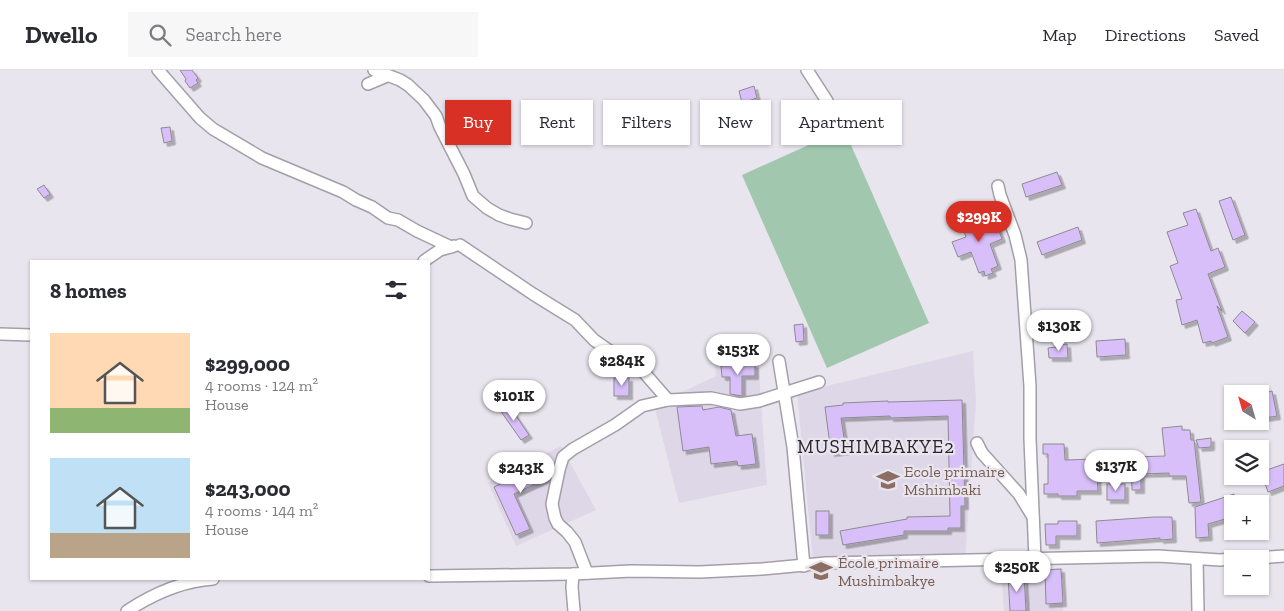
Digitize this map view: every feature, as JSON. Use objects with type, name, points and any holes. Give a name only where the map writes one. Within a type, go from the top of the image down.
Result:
[{"type":"street","points":[[158,70],[200,118],[213,129],[262,158],[343,192],[372,207],[388,218],[398,220],[416,231],[460,246],[575,320],[594,340],[626,363],[642,369],[668,400]]},
{"type":"street","points":[[374,70],[400,80],[424,100],[436,116],[473,196],[499,215],[526,223]]},
{"type":"street","points":[[807,70],[826,100]]},
{"type":"street","points":[[368,84],[387,76]]},
{"type":"street","points":[[998,186],[1015,235],[1021,260],[1030,386],[1030,439],[1035,559]]},
{"type":"street","points":[[425,260],[440,250],[460,246]]},
{"type":"street","points":[[0,334],[30,334]]},
{"type":"street","points":[[779,361],[793,447],[804,566]]},
{"type":"street","points":[[587,573],[575,542],[554,518],[552,504],[562,457],[615,425],[642,406],[668,400],[711,398],[740,404],[759,401],[819,382]]},
{"type":"street","points":[[977,443],[982,453],[1019,494],[1034,518]]},
{"type":"street","points":[[430,576],[573,574],[630,571],[700,572],[826,563],[1158,556],[1224,560]]},
{"type":"street","points":[[1269,557],[1284,556]]},
{"type":"street","points":[[1197,559],[1198,611]]},
{"type":"street","points":[[573,574],[574,611]]},
{"type":"street","points":[[127,611],[163,591],[190,582],[205,580]]},
{"type":"shaded area","name":"Ecole primaire Mshimbaki","points":[[973,351],[976,401],[965,560],[813,560],[797,393]]},
{"type":"shaded area","points":[[758,360],[767,485],[679,503],[654,405],[716,376],[715,362]]},
{"type":"shaded area","points":[[561,446],[596,510],[516,546],[488,483]]},
{"type":"shaded area","points":[[1063,568],[1063,611],[1004,611],[1001,571]]},
{"type":"green space","points":[[809,145],[851,145],[929,323],[827,368],[742,175]]},
{"type":"building","points":[[180,70],[192,70],[198,78],[196,80],[198,83],[190,88]]},
{"type":"building","points":[[754,86],[757,98],[741,100],[739,91]]},
{"type":"building","points":[[170,127],[172,141],[164,143],[161,128]]},
{"type":"building","points":[[1057,172],[1062,185],[1026,197],[1022,184]]},
{"type":"building","points":[[44,185],[50,194],[44,198],[37,189]]},
{"type":"building","points":[[1231,197],[1245,235],[1233,240],[1219,201]]},
{"type":"building","points":[[1196,209],[1211,251],[1218,248],[1225,267],[1208,274],[1222,311],[1217,306],[1228,337],[1212,343],[1211,341],[1203,343],[1197,320],[1182,325],[1176,300],[1182,299],[1170,266],[1178,263],[1167,232],[1188,225],[1183,213]]},
{"type":"building","points":[[978,213],[984,228],[996,223],[1002,239],[990,244],[998,266],[991,269],[993,273],[985,276],[984,271],[979,273],[971,252],[958,257],[952,242],[966,237],[960,220]]},
{"type":"building","points":[[1078,227],[1082,240],[1042,255],[1037,242]]},
{"type":"building","points":[[1242,311],[1255,322],[1245,333],[1233,321]]},
{"type":"building","points":[[803,324],[804,341],[796,342],[794,325]]},
{"type":"building","points":[[1125,339],[1126,355],[1097,357],[1096,341]]},
{"type":"building","points":[[1067,344],[1068,358],[1049,358],[1048,348]]},
{"type":"building","points":[[755,364],[755,376],[742,376],[742,396],[730,394],[730,377],[722,377],[721,366]]},
{"type":"building","points":[[614,378],[629,378],[629,396],[614,396]]},
{"type":"building","points":[[1272,391],[1277,416],[1269,417],[1269,392]]},
{"type":"building","points":[[962,400],[965,506],[961,506],[961,528],[948,528],[948,531],[904,531],[904,535],[843,545],[840,531],[907,519],[907,517],[950,516],[948,416],[841,418],[846,451],[831,453],[825,407],[843,405],[843,403]]},
{"type":"building","points":[[508,404],[529,435],[521,440],[500,410]]},
{"type":"building","points":[[702,406],[703,410],[719,407],[731,410],[736,436],[752,434],[756,464],[738,466],[737,461],[711,464],[709,447],[683,451],[677,407]]},
{"type":"building","points":[[1182,426],[1182,430],[1190,430],[1191,440],[1194,440],[1201,502],[1189,503],[1186,476],[1169,476],[1169,473],[1141,474],[1141,490],[1132,490],[1131,457],[1165,456],[1162,428]]},
{"type":"building","points":[[1211,438],[1211,447],[1199,448],[1196,440]]},
{"type":"building","points":[[1043,444],[1064,444],[1065,460],[1096,459],[1098,491],[1077,491],[1077,496],[1044,494],[1044,484],[1048,484],[1048,454],[1043,454]]},
{"type":"building","points":[[1110,457],[1110,466],[1099,466],[1098,458]]},
{"type":"building","points":[[551,460],[553,464],[550,477],[514,494],[530,529],[516,535],[494,487]]},
{"type":"building","points":[[1284,464],[1284,486],[1268,492],[1266,485],[1269,485],[1269,469]]},
{"type":"building","points":[[1107,484],[1125,484],[1125,500],[1107,500]]},
{"type":"building","points":[[1224,497],[1224,519],[1208,524],[1209,537],[1196,538],[1195,507]]},
{"type":"building","points":[[816,511],[829,511],[829,535],[816,535]]},
{"type":"building","points":[[1172,517],[1173,539],[1160,540],[1160,538],[1097,543],[1096,521]]},
{"type":"building","points":[[1058,521],[1077,521],[1077,536],[1056,536],[1056,545],[1046,545],[1045,524],[1058,524]]},
{"type":"building","points":[[1061,569],[1063,603],[1046,604],[1045,570]]},
{"type":"building","points":[[1024,574],[1026,611],[1010,611],[1008,575]]},
{"type":"place","name":"Ecole primaire Mshimbaki","points":[[888,480]]},
{"type":"place","name":"École primaire Mushimbakye","points":[[821,571]]},
{"type":"district","name":"MUSHIMBAKYE2","points":[[876,446]]}]
